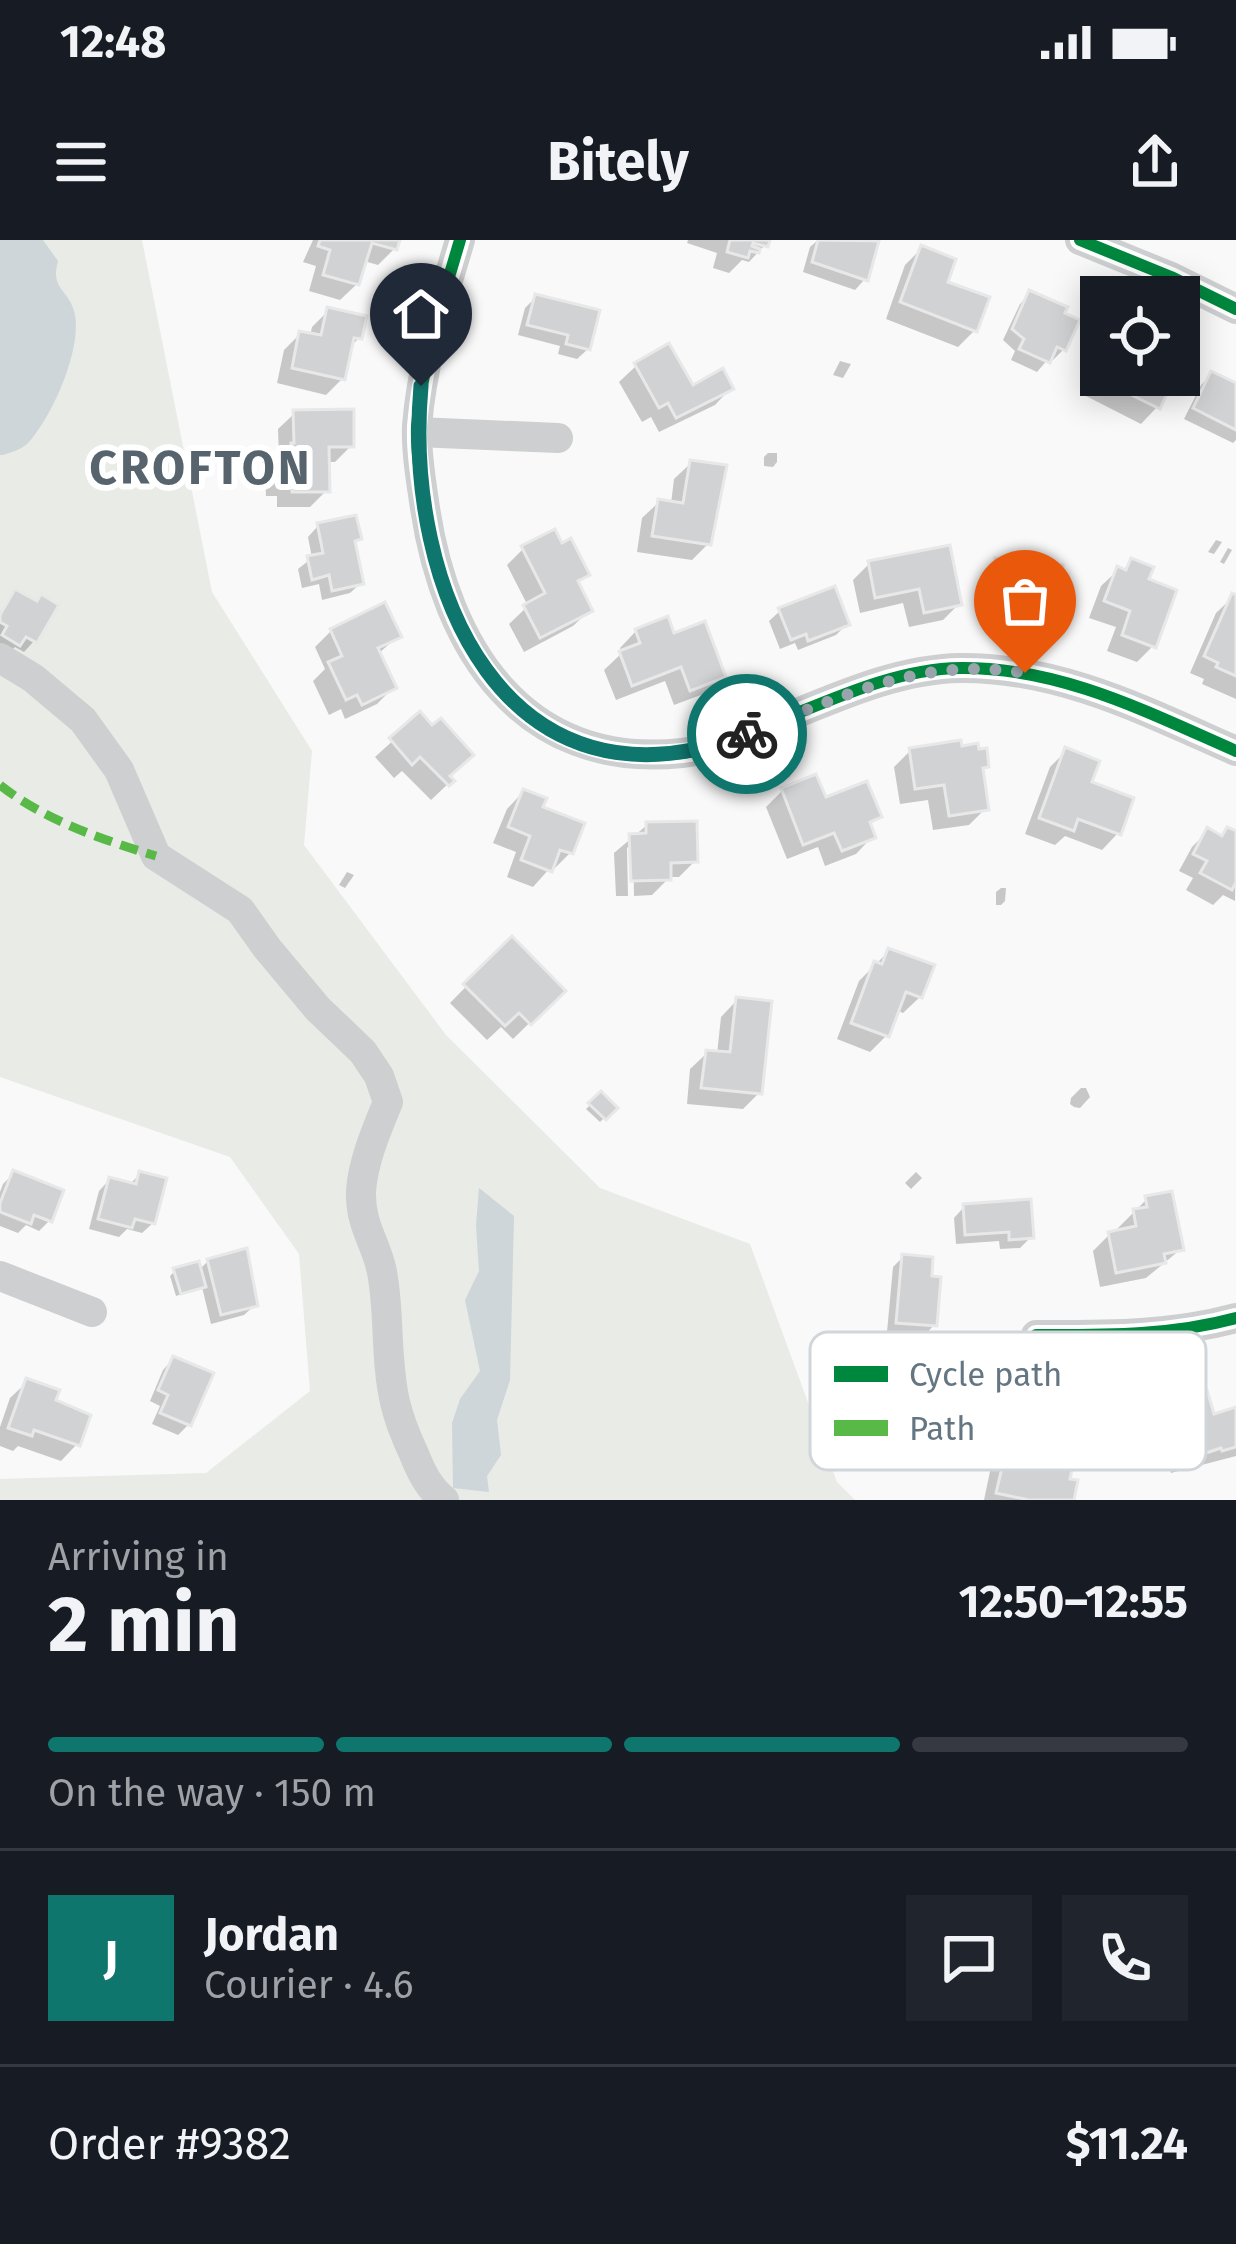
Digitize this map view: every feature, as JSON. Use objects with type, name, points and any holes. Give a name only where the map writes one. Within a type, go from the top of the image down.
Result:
[{"type":"street","points":[[460,240],[421,386],[417,432],[431,551],[456,623],[489,677],[524,712],[562,736],[608,750],[687,753],[907,675],[954,668],[999,669],[1107,694],[1236,751]]},
{"type":"street","points":[[1080,240],[1236,309]]},
{"type":"street","points":[[417,432],[558,438]]},
{"type":"street","points":[[0,658],[33,678],[82,720],[119,770],[156,856],[240,910],[318,1009],[363,1052],[379,1076],[388,1102],[362,1190],[365,1229],[381,1267],[394,1400],[421,1470],[444,1500]]},
{"type":"street","points":[[0,1276],[92,1312]]},
{"type":"street","points":[[1158,1332],[1236,1318]]},
{"type":"shaded area","points":[[0,240],[142,240],[212,592],[312,751],[304,845],[446,1035],[600,1188],[750,1244],[810,1408],[810,1470],[833,1470],[837,1482],[855,1500],[0,1500],[0,1479],[206,1473],[310,1391],[299,1254],[230,1157],[0,1077]]},
{"type":"shaded area","points":[[0,240],[43,240],[58,261],[56,278],[74,311],[76,326],[64,380],[47,416],[28,443],[3,455],[0,455]]},
{"type":"shaded area","points":[[479,1188],[514,1216],[510,1380],[497,1420],[501,1455],[487,1476],[489,1492],[453,1488],[452,1423],[460,1399],[480,1371],[465,1300],[479,1271]]},
{"type":"building","points":[[320,240],[400,240],[397,250],[372,243],[359,285],[323,275],[330,250],[318,246]]},
{"type":"building","points":[[730,240],[770,240],[768,247],[753,243],[759,253],[750,251],[748,258],[727,252]]},
{"type":"building","points":[[818,240],[879,241],[868,281],[812,262]]},
{"type":"building","points":[[921,245],[956,259],[948,282],[990,297],[977,332],[900,302]]},
{"type":"building","points":[[1029,290],[1068,307],[1065,313],[1080,320],[1066,351],[1057,347],[1050,363],[1019,349],[1024,339],[1012,329]]},
{"type":"building","points":[[535,294],[600,310],[590,350],[566,344],[568,335],[527,325]]},
{"type":"building","points":[[327,307],[367,316],[362,339],[354,338],[345,380],[292,368],[299,331],[321,335]]},
{"type":"building","points":[[669,343],[693,385],[723,368],[734,389],[676,418],[668,403],[659,408],[634,363]]},
{"type":"building","points":[[1211,371],[1236,383],[1236,430],[1193,408]]},
{"type":"building","points":[[1134,396],[1166,396],[1160,409]]},
{"type":"building","points":[[354,409],[354,447],[329,447],[330,492],[292,492],[292,481],[281,481],[280,453],[291,453],[293,410]]},
{"type":"building","points":[[690,460],[727,465],[711,545],[652,536],[658,499],[683,503]]},
{"type":"building","points":[[356,515],[362,539],[355,541],[364,584],[332,591],[329,575],[312,580],[307,556],[323,553],[317,523]]},
{"type":"building","points":[[555,529],[562,543],[571,538],[590,575],[578,581],[593,611],[540,638],[523,605],[545,593],[521,546]]},
{"type":"building","points":[[950,545],[962,605],[924,613],[919,589],[875,598],[868,561]]},
{"type":"building","points":[[995,558],[1063,565],[1058,606],[1034,603],[1035,594],[991,589]]},
{"type":"building","points":[[1131,558],[1154,567],[1149,579],[1177,590],[1156,648],[1122,635],[1130,611],[1104,601],[1117,566],[1126,570]]},
{"type":"building","points":[[835,586],[850,625],[808,641],[806,634],[791,640],[778,608]]},
{"type":"building","points":[[15,589],[37,601],[41,594],[59,605],[37,643],[26,637],[20,646],[2,635],[7,626],[0,622],[0,615]]},
{"type":"building","points":[[1232,593],[1236,595],[1236,676],[1204,656]]},
{"type":"building","points":[[385,602],[402,637],[378,648],[397,688],[362,705],[357,695],[346,700],[328,662],[342,656],[330,629]]},
{"type":"building","points":[[668,616],[674,633],[705,621],[726,677],[690,691],[681,667],[632,686],[619,651],[640,643],[635,629]]},
{"type":"building","points":[[420,711],[432,725],[441,718],[474,755],[450,776],[455,781],[449,786],[420,757],[412,765],[389,738]]},
{"type":"building","points":[[961,740],[962,746],[978,743],[979,749],[987,748],[989,767],[983,768],[989,810],[949,816],[944,785],[915,789],[909,748]]},
{"type":"building","points":[[1065,747],[1100,761],[1092,782],[1134,798],[1121,835],[1078,819],[1074,831],[1039,818]]},
{"type":"building","points":[[816,774],[826,797],[867,781],[882,817],[870,822],[876,838],[842,851],[834,833],[803,845],[781,788]]},
{"type":"building","points":[[523,789],[547,798],[543,807],[585,823],[573,854],[560,850],[552,872],[521,860],[530,836],[508,827]]},
{"type":"building","points":[[697,821],[698,862],[671,863],[671,880],[631,881],[629,834],[646,833],[646,822]]},
{"type":"building","points":[[1207,827],[1222,836],[1227,827],[1236,831],[1232,890],[1200,873],[1207,861],[1193,854]]},
{"type":"building","points":[[512,936],[566,991],[531,1025],[519,1013],[505,1026],[463,984]]},
{"type":"building","points":[[888,948],[935,965],[922,998],[906,992],[889,1037],[851,1023],[874,961],[882,964]]},
{"type":"building","points":[[736,997],[772,1001],[762,1094],[701,1088],[706,1050],[730,1052]]},
{"type":"building","points":[[601,1091],[618,1108],[606,1120],[588,1103]]},
{"type":"building","points":[[13,1170],[64,1190],[52,1222],[34,1215],[31,1224],[0,1212]]},
{"type":"building","points":[[139,1171],[167,1178],[155,1224],[135,1219],[132,1228],[98,1219],[109,1177],[136,1184]]},
{"type":"building","points":[[1172,1191],[1184,1250],[1164,1254],[1166,1263],[1116,1273],[1108,1232],[1136,1226],[1133,1209],[1147,1207],[1145,1196]]},
{"type":"building","points":[[1031,1199],[1034,1238],[1009,1240],[1009,1232],[965,1235],[963,1204]]},
{"type":"building","points":[[247,1248],[258,1306],[221,1315],[207,1259]]},
{"type":"building","points":[[902,1254],[933,1257],[932,1276],[941,1277],[937,1326],[896,1323]]},
{"type":"building","points":[[199,1261],[206,1287],[181,1294],[173,1268]]},
{"type":"building","points":[[173,1356],[214,1373],[191,1426],[160,1413],[168,1395],[158,1390]]},
{"type":"building","points":[[26,1378],[60,1390],[56,1400],[91,1415],[80,1446],[34,1430],[32,1436],[8,1428]]},
{"type":"building","points":[[1206,1390],[1214,1414],[1236,1407],[1236,1447],[1206,1453]]},
{"type":"building","points":[[1001,1470],[1072,1470],[1070,1479],[1078,1480],[1074,1500],[1029,1500],[996,1493]]},
{"type":"marked path","points":[[0,785],[55,819],[156,856]]},
{"type":"cycle path","points":[[460,240],[423,379],[417,446],[425,508],[452,608],[474,652],[502,689],[536,720],[578,742],[626,753],[682,753],[722,743],[883,681],[960,668],[1033,675],[1102,694],[1236,751]]},
{"type":"cycle path","points":[[1080,240],[1236,309]]},
{"type":"cycle path","points":[[1144,1332],[1236,1318]]},
{"type":"way so far","points":[[747,734],[907,675],[954,668],[1025,673]]},
{"type":"district","name":"CROFTON","points":[[201,467]]},
{"type":"route","points":[[421,386],[417,432],[431,551],[456,623],[489,677],[524,712],[562,736],[608,750],[687,753],[747,734]]}]
